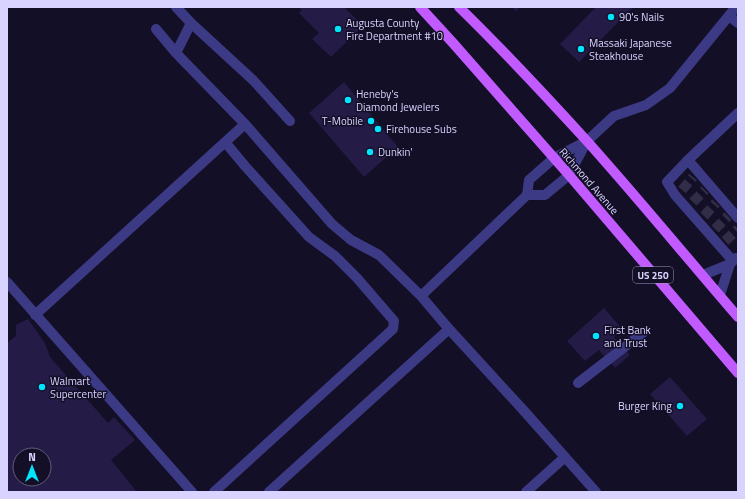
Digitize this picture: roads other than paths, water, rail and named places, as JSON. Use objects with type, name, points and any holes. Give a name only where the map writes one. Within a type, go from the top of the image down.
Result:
[{"type":"main road","name":"Richmond Avenue","points":[[420,7],[454,43],[570,175],[738,373]]},
{"type":"main road","points":[[459,7],[587,141],[738,317]]},
{"type":"lane","points":[[176,7],[191,23],[253,80],[290,121]]},
{"type":"lane","points":[[421,296],[527,195],[529,180],[554,158],[587,141],[614,116],[646,105],[670,88],[736,7]]},
{"type":"lane","points":[[729,16],[738,23]]},
{"type":"lane","points":[[176,53],[191,23]]},
{"type":"lane","points":[[156,29],[176,53],[245,124],[335,227],[351,240],[379,255],[421,296],[596,492]]},
{"type":"lane","points":[[734,260],[679,192],[666,182],[738,113]]},
{"type":"lane","points":[[35,314],[245,124]]},
{"type":"lane","points":[[527,195],[545,195],[570,175],[587,141]]},
{"type":"lane","points":[[214,492],[393,329],[394,321],[357,278],[335,256],[309,236],[225,142]]},
{"type":"lane","points":[[688,160],[696,175],[733,215]]},
{"type":"lane","points":[[703,275],[734,260]]},
{"type":"lane","points":[[720,295],[734,260]]},
{"type":"lane","points":[[7,282],[192,492]]},
{"type":"lane","points":[[269,492],[449,329]]},
{"type":"lane","points":[[578,383],[644,332]]},
{"type":"lane","points":[[531,490],[565,457]]},
{"type":"tunnel","points":[[682,190],[693,177]]},
{"type":"tunnel","points":[[693,202],[705,190]]},
{"type":"tunnel","points":[[704,216],[716,203]]},
{"type":"tunnel","points":[[715,229],[728,216]]},
{"type":"tunnel","points":[[725,241],[738,229]]},
{"type":"place","name":"90's Nails","points":[[611,17]]},
{"type":"place","name":"Augusta County Fire Department #10","points":[[338,29]]},
{"type":"place","name":"Massaki Japanese Steakhouse","points":[[581,49]]},
{"type":"place","name":"Heneby's Diamond Jewelers","points":[[348,100]]},
{"type":"place","name":"T-Mobile","points":[[371,121]]},
{"type":"place","name":"Firehouse Subs","points":[[378,129]]},
{"type":"place","name":"Dunkin'","points":[[370,152]]},
{"type":"place","name":"First Bank and Trust","points":[[596,336]]},
{"type":"place","name":"Walmart Supercenter","points":[[42,387]]},
{"type":"place","name":"Burger King","points":[[680,406]]}]
